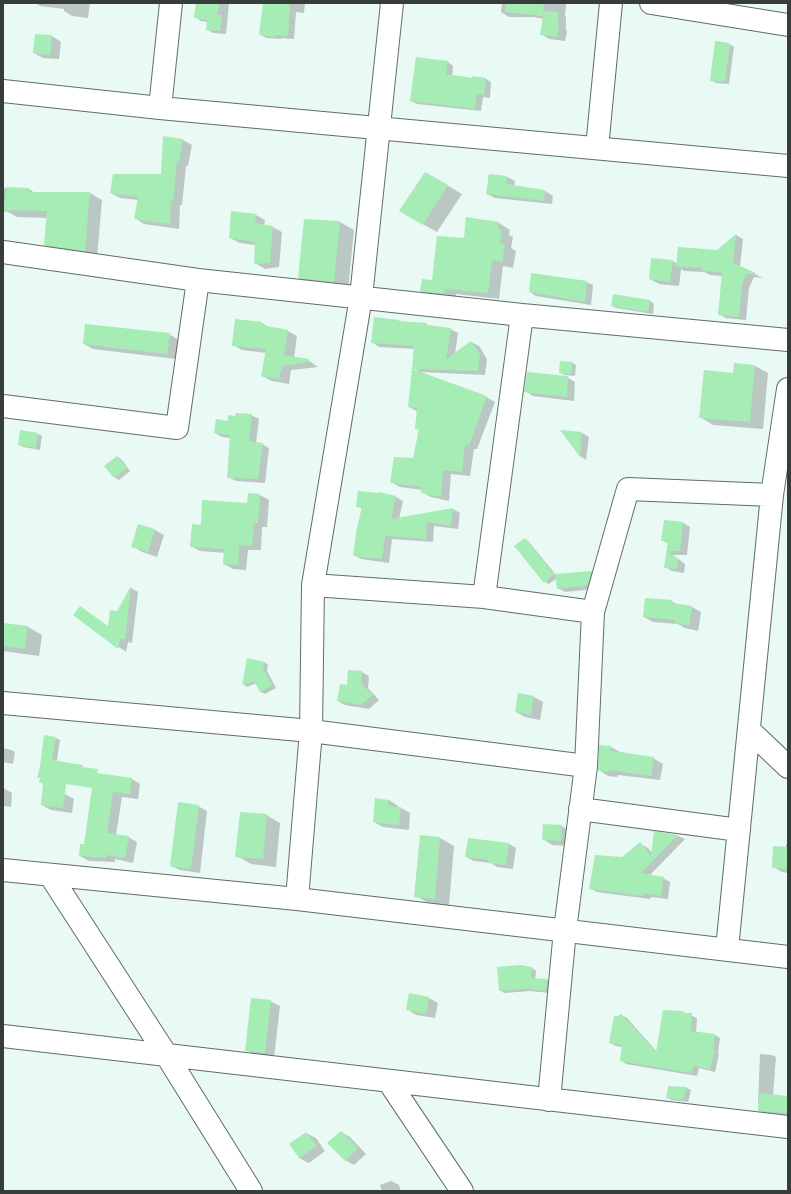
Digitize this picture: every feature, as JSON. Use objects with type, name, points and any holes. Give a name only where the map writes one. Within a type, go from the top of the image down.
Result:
[{"type":"street","points":[[160,108],[171,3]]},
{"type":"street","points":[[297,899],[311,731],[312,585],[361,298],[392,3]]},
{"type":"street","points":[[597,148],[611,3]]},
{"type":"street","points":[[651,3],[788,25]]},
{"type":"street","points":[[3,91],[160,108],[788,166]]},
{"type":"street","points":[[3,252],[198,280],[522,315],[788,340]]},
{"type":"street","points":[[3,406],[177,428],[198,280]]},
{"type":"street","points":[[484,597],[522,315]]},
{"type":"street","points":[[727,949],[772,495],[788,389]]},
{"type":"street","points":[[549,1100],[565,930],[586,766],[593,612],[628,489],[772,495]]},
{"type":"street","points":[[312,585],[484,597],[593,612]]},
{"type":"street","points":[[3,703],[311,731],[586,766]]},
{"type":"street","points":[[749,730],[788,767]]},
{"type":"street","points":[[580,809],[739,830]]},
{"type":"street","points":[[3,870],[297,899],[788,957]]},
{"type":"street","points":[[50,875],[167,1056],[251,1191]]},
{"type":"street","points":[[3,1036],[389,1082],[788,1127]]},
{"type":"street","points":[[389,1082],[462,1191]]},
{"type":"building","points":[[196,3],[220,3],[217,15],[222,15],[220,31],[206,30],[207,20],[194,18]]},
{"type":"building","points":[[263,3],[290,3],[288,36],[275,35],[275,37],[259,35]]},
{"type":"building","points":[[505,3],[544,3],[543,16],[505,12]]},
{"type":"building","points":[[544,11],[558,12],[559,25],[557,37],[540,35]]},
{"type":"building","points":[[35,34],[52,35],[50,55],[33,53]]},
{"type":"building","points":[[715,41],[730,43],[725,82],[710,81]]},
{"type":"building","points":[[416,57],[448,61],[446,74],[472,78],[472,76],[486,78],[484,95],[477,94],[475,109],[410,101]]},
{"type":"building","points":[[163,136],[183,139],[179,161],[177,161],[173,201],[171,200],[170,224],[134,219],[138,197],[110,193],[113,174],[161,174]]},
{"type":"building","points":[[425,172],[448,185],[423,225],[399,211]]},
{"type":"building","points":[[489,174],[507,176],[506,184],[545,190],[544,201],[486,194]]},
{"type":"building","points":[[7,187],[29,188],[29,192],[90,192],[85,251],[44,245],[47,211],[3,210]]},
{"type":"building","points":[[231,211],[256,214],[255,223],[273,226],[270,263],[254,264],[255,242],[229,238]]},
{"type":"building","points":[[466,217],[499,222],[498,229],[502,230],[500,243],[505,244],[502,262],[492,260],[488,293],[445,289],[444,294],[420,291],[422,279],[432,280],[437,236],[464,238]]},
{"type":"building","points":[[304,219],[340,221],[334,282],[298,278]]},
{"type":"building","points":[[736,234],[733,263],[756,273],[746,274],[742,284],[739,317],[718,315],[722,272],[701,271],[702,268],[676,267],[678,247],[717,250]]},
{"type":"building","points":[[651,258],[673,260],[670,282],[649,279]]},
{"type":"building","points":[[531,273],[587,281],[585,302],[529,292]]},
{"type":"building","points":[[613,294],[650,300],[648,312],[611,306]]},
{"type":"building","points":[[374,317],[427,323],[427,325],[451,328],[446,359],[471,341],[480,354],[478,371],[412,369],[414,346],[371,343]]},
{"type":"building","points":[[235,319],[262,322],[262,325],[288,330],[284,355],[309,359],[309,362],[282,366],[279,379],[261,376],[266,349],[232,346]]},
{"type":"building","points":[[85,324],[170,333],[167,354],[83,344]]},
{"type":"building","points":[[560,361],[573,362],[571,374],[559,373]]},
{"type":"building","points":[[734,363],[755,365],[750,422],[699,418],[704,370],[733,373]]},
{"type":"building","points":[[412,369],[487,396],[469,445],[465,445],[462,472],[443,470],[441,497],[421,493],[422,487],[390,483],[394,457],[413,458],[419,429],[415,429],[417,408],[408,407]]},
{"type":"building","points":[[527,372],[568,376],[567,397],[524,392]]},
{"type":"building","points":[[236,413],[252,414],[249,441],[263,443],[258,479],[227,478],[230,435],[214,433],[216,419],[228,421],[228,415],[235,416]]},
{"type":"building","points":[[20,430],[38,433],[36,448],[18,445]]},
{"type":"building","points":[[560,430],[582,432],[580,457]]},
{"type":"building","points":[[117,456],[127,468],[114,478],[104,466]]},
{"type":"building","points":[[358,491],[378,492],[396,496],[391,519],[453,508],[451,526],[427,522],[426,539],[385,536],[382,559],[353,556],[357,527],[362,507],[356,507]]},
{"type":"building","points":[[248,493],[260,494],[258,523],[254,522],[252,546],[239,545],[238,565],[223,564],[224,549],[190,547],[192,524],[201,525],[202,500],[247,503]]},
{"type":"building","points":[[664,520],[683,522],[680,551],[668,551],[678,559],[677,569],[664,568],[668,541],[661,541]]},
{"type":"building","points":[[138,524],[155,529],[148,552],[131,547]]},
{"type":"building","points":[[525,538],[554,574],[544,583],[514,546]]},
{"type":"building","points":[[592,571],[588,585],[557,589],[555,574]]},
{"type":"building","points":[[131,586],[125,639],[120,639],[118,649],[73,615],[80,606],[108,626],[110,610],[117,611]]},
{"type":"building","points":[[645,598],[672,600],[671,606],[673,603],[692,606],[689,626],[674,623],[675,620],[643,617]]},
{"type":"building","points":[[3,623],[28,626],[25,649],[3,646]]},
{"type":"building","points":[[247,658],[264,662],[263,668],[272,686],[260,692],[254,681],[242,685]]},
{"type":"building","points":[[348,670],[362,671],[361,683],[373,695],[361,705],[337,701],[340,684],[347,685]]},
{"type":"building","points":[[518,693],[534,696],[531,715],[515,712]]},
{"type":"building","points":[[44,735],[56,737],[52,760],[98,769],[97,773],[132,778],[130,794],[113,792],[107,833],[129,836],[125,858],[106,855],[106,858],[79,856],[80,844],[84,844],[92,788],[66,784],[63,808],[41,805],[43,783],[39,783],[40,778],[37,778]]},
{"type":"building","points":[[599,745],[611,746],[610,751],[654,757],[651,776],[609,770],[608,772],[598,771]]},
{"type":"building","points":[[375,798],[389,800],[388,806],[401,807],[399,825],[373,822]]},
{"type":"building","points":[[178,802],[199,805],[191,869],[170,866]]},
{"type":"building","points":[[240,812],[267,814],[263,859],[235,857]]},
{"type":"building","points":[[543,824],[562,825],[561,841],[542,840]]},
{"type":"building","points":[[654,831],[678,835],[641,873],[664,877],[661,896],[644,893],[643,896],[589,889],[595,855],[622,857],[640,842],[651,856]]},
{"type":"building","points":[[420,835],[440,837],[435,899],[414,897]]},
{"type":"building","points":[[468,838],[509,843],[506,865],[488,863],[489,860],[465,857]]},
{"type":"building","points":[[773,846],[788,847],[788,869],[772,868]]},
{"type":"building","points":[[521,965],[532,967],[531,978],[547,979],[546,991],[525,989],[499,991],[497,967]]},
{"type":"building","points":[[409,993],[429,997],[426,1014],[406,1010]]},
{"type":"building","points":[[251,998],[271,1000],[265,1053],[245,1051]]},
{"type":"building","points":[[663,1010],[692,1013],[691,1031],[715,1034],[713,1050],[715,1050],[710,1069],[694,1066],[691,1073],[620,1061],[622,1045],[609,1043],[614,1016],[621,1014],[656,1052]]},
{"type":"building","points":[[668,1086],[687,1087],[683,1100],[666,1098]]},
{"type":"building","points":[[759,1093],[788,1096],[788,1113],[758,1111]]},
{"type":"building","points":[[341,1131],[358,1148],[345,1161],[327,1143]]},
{"type":"building","points":[[306,1132],[317,1146],[299,1158],[289,1144]]}]
